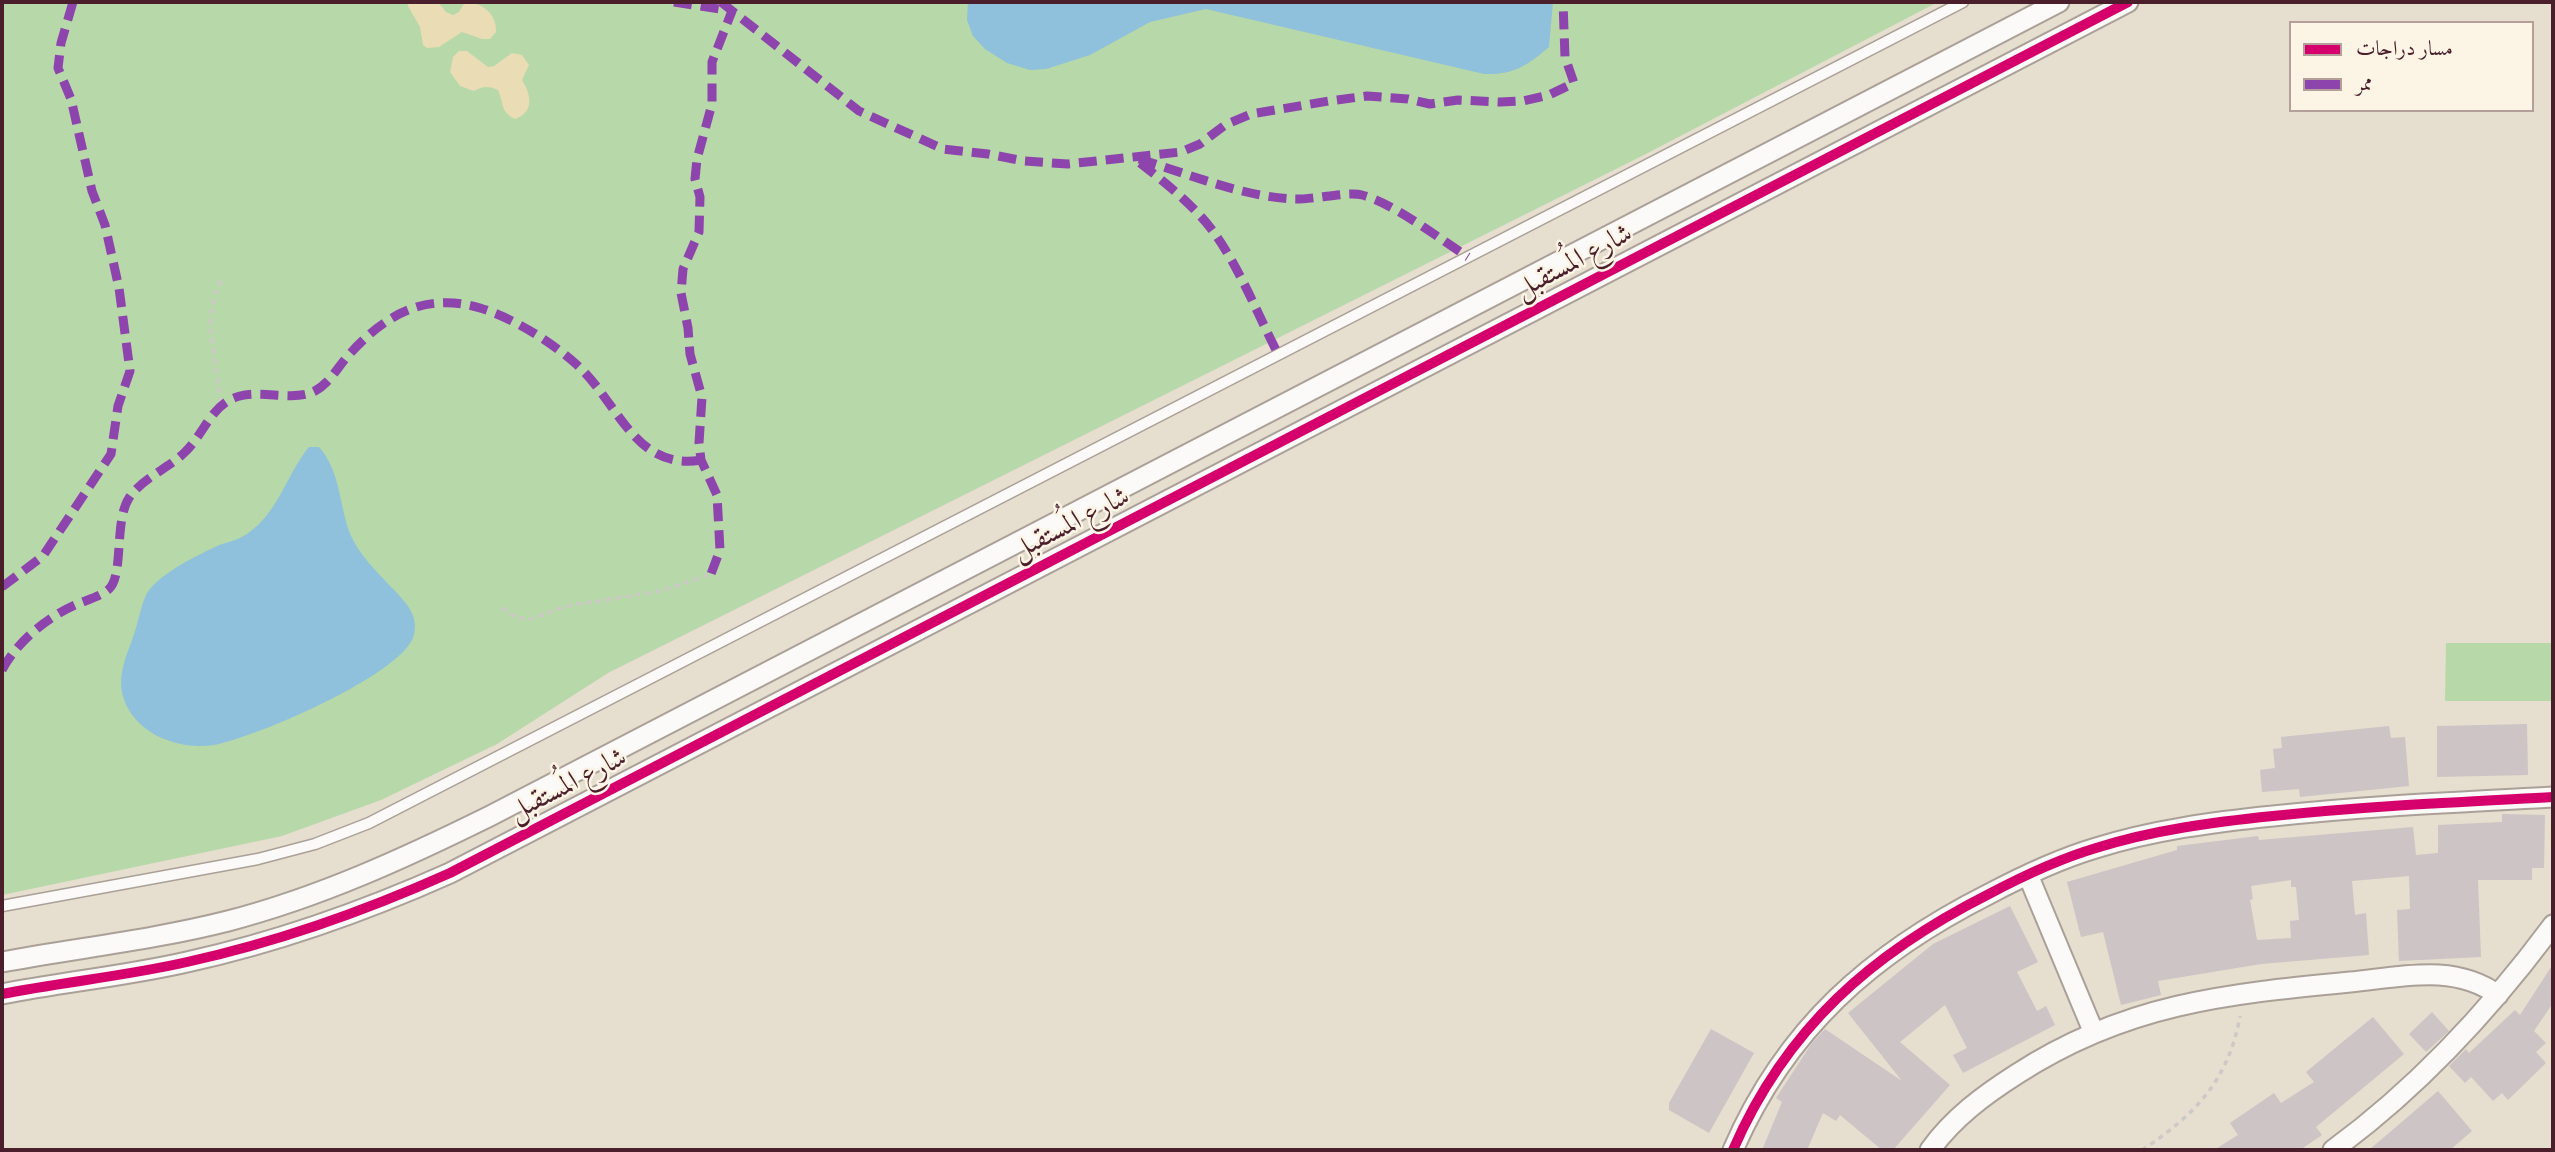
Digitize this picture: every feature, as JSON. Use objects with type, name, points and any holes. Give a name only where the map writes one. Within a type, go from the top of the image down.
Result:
[{"type":"street","name":"شارع المُستقبل","points":[[2,962],[152,937],[228,920],[332,887],[386,866],[502,810],[2059,2]]},
{"type":"street","name":"شارع المُستقبل","points":[[2,994],[183,963],[238,950],[345,917],[450,873],[2128,2]]},
{"type":"street","points":[[1733,1150],[1777,1068],[1799,1038],[1846,988],[1886,955],[1922,931],[2028,875],[2096,848],[2230,820],[2347,809],[2553,797]]},
{"type":"street","points":[[2028,875],[2094,1033]]},
{"type":"street","points":[[2333,1150],[2431,1067],[2498,995],[2553,925]]},
{"type":"street","points":[[1930,1150],[1967,1110],[2032,1064],[2129,1018],[2171,1006],[2244,993],[2418,975],[2449,975],[2473,980],[2498,995]]},
{"type":"lane","points":[[2,906],[258,859],[314,844],[369,823],[1963,2]]},
{"type":"path","points":[[221,403],[210,326],[213,302],[223,275]]},
{"type":"path","points":[[502,608],[517,618],[531,619],[566,606],[660,591],[710,574]]},
{"type":"path","points":[[2142,1150],[2173,1130],[2197,1108],[2215,1081],[2231,1050],[2244,993]]},
{"type":"green space","points":[[2,2],[1938,2],[1640,157],[608,673],[497,744],[381,800],[282,836],[2,895]]},
{"type":"green space","points":[[2446,643],[2553,643],[2553,701],[2445,701]]},
{"type":"sand","points":[[408,2],[438,2],[446,12],[453,15],[459,12],[465,2],[477,4],[491,15],[496,32],[490,39],[482,39],[462,32],[439,47],[427,48],[423,45],[420,27]]},
{"type":"sand","points":[[459,51],[467,51],[488,67],[494,66],[512,53],[522,55],[529,65],[522,80],[529,97],[526,112],[515,119],[505,110],[498,90],[486,87],[474,91],[460,86],[450,72],[453,57]]},
{"type":"water","points":[[968,2],[1553,2],[1549,47],[1512,71],[1484,74],[1206,9],[1150,22],[1090,55],[1046,69],[1030,70],[1007,63],[985,49],[973,36],[967,20]]},
{"type":"water","points":[[309,447],[319,447],[326,456],[335,476],[353,540],[370,564],[409,607],[414,617],[414,635],[404,651],[357,685],[261,730],[234,740],[200,746],[185,745],[157,736],[135,718],[127,706],[121,684],[125,661],[146,595],[158,580],[177,567],[253,530],[272,509]]},
{"type":"building","points":[[2527,724],[2528,775],[2437,777],[2437,726]]},
{"type":"building","points":[[2389,726],[2391,738],[2405,737],[2409,786],[2300,797],[2299,789],[2262,792],[2260,770],[2275,768],[2273,749],[2282,748],[2281,737]]},
{"type":"building","points":[[2502,814],[2545,815],[2544,868],[2532,868],[2532,880],[2478,880],[2481,957],[2399,961],[2397,910],[2410,909],[2409,876],[2352,881],[2355,915],[2366,913],[2369,955],[2261,964],[2158,981],[2161,995],[2121,1005],[2103,932],[2081,937],[2067,882],[2177,850],[2177,846],[2258,836],[2259,840],[2413,827],[2416,855],[2438,853],[2438,825],[2502,822]],"holes":[[[2291,880],[2291,887],[2296,887],[2299,920],[2290,921],[2291,938],[2257,940],[2250,900],[2253,899],[2251,886]]]},
{"type":"building","points":[[2010,906],[2038,962],[2017,972],[2037,1011],[2046,1006],[2055,1025],[1963,1073],[1953,1055],[1967,1048],[1945,1005],[1900,1042],[1950,1085],[1893,1150],[1882,1150],[1840,1115],[1836,1121],[1823,1113],[1807,1150],[1762,1150],[1782,1102],[1776,1098],[1812,1043],[1825,1029],[1902,1081],[1848,1013],[1933,944]]},
{"type":"building","points":[[2553,964],[2553,1003],[2534,1031],[2546,1043],[2536,1052],[2546,1063],[2508,1100],[2502,1093],[2493,1101],[2471,1077],[2465,1083],[2449,1066],[2466,1049],[2469,1053],[2515,1010],[2520,1015]]},
{"type":"building","points":[[2432,1012],[2449,1031],[2426,1052],[2409,1034]]},
{"type":"building","points":[[2373,1017],[2404,1054],[2316,1127],[2322,1135],[2300,1150],[2214,1150],[2238,1135],[2230,1123],[2274,1093],[2281,1103],[2314,1082],[2306,1072]]},
{"type":"building","points":[[1711,1029],[1754,1053],[1709,1133],[1669,1110],[1669,1103]]},
{"type":"building","points":[[2438,1091],[2472,1131],[2450,1150],[2369,1150]]},
{"type":"marked path","points":[[2,587],[43,556],[111,454],[118,406],[130,371],[119,288],[105,225],[92,191],[71,99],[58,68],[61,43],[73,2]]},
{"type":"marked path","points":[[674,2],[732,11],[712,62],[712,104],[697,159],[695,179],[700,197],[699,232],[683,269],[681,293],[690,354],[702,397],[699,443],[701,460],[717,495],[720,550],[711,574]]},
{"type":"marked path","points":[[721,2],[859,111],[943,149],[1024,161],[1068,164],[1181,152],[1200,144],[1225,125],[1251,114],[1329,101],[1367,96],[1408,99],[1430,104],[1458,100],[1523,101],[1549,95],[1574,83],[1565,57],[1563,2]]},
{"type":"marked path","points":[[1139,159],[1254,194],[1293,199],[1362,195],[1402,213],[1468,257]]},
{"type":"marked path","points":[[1140,163],[1190,205],[1215,234],[1241,278],[1278,354]]},
{"type":"marked path","points":[[2,670],[24,641],[43,624],[64,610],[109,589],[114,582],[124,508],[129,498],[142,484],[186,451],[222,405],[249,394],[296,396],[313,392],[327,381],[374,330],[405,311],[440,303],[459,304],[493,312],[518,324],[576,364],[643,444],[659,455],[678,461],[701,460]]},
{"type":"cycle path","points":[[2,994],[164,967],[255,945],[353,913],[450,873],[2128,2]]},
{"type":"cycle path","points":[[1733,1150],[1754,1106],[1779,1067],[1806,1031],[1837,998],[1907,942],[1947,917],[2041,868],[2118,842],[2206,824],[2343,810],[2553,797]]}]
